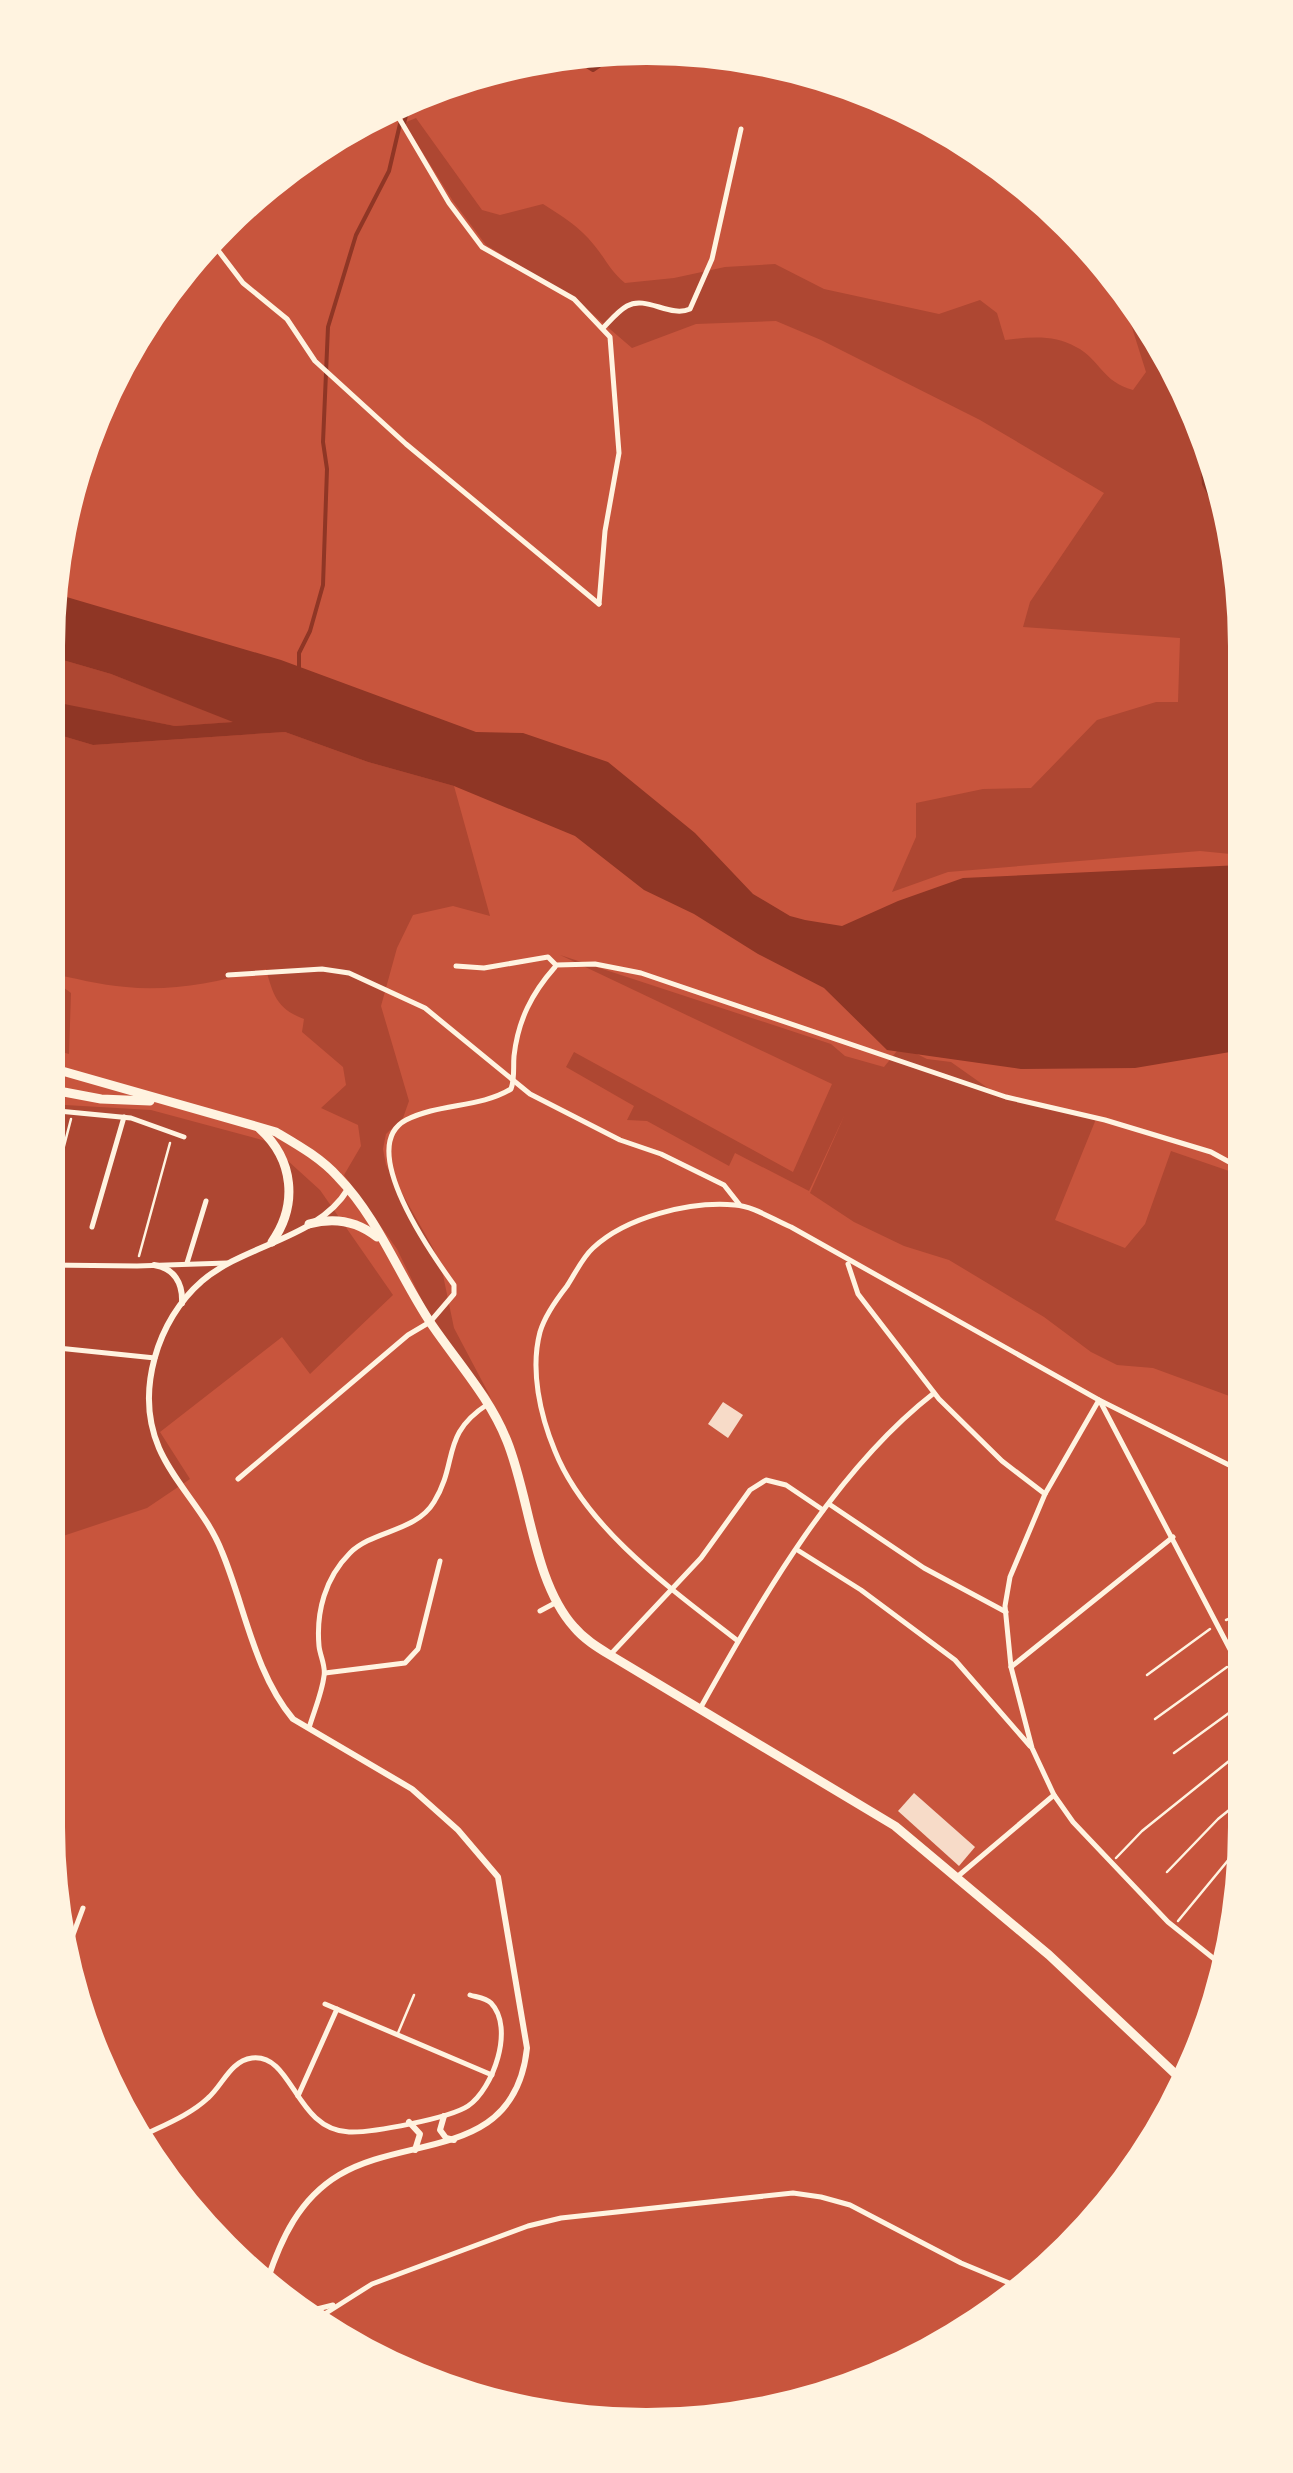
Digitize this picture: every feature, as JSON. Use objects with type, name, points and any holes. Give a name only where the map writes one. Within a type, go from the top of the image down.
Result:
[{"type":"highway","points":[[65,1072],[254,1124],[300,1146],[348,1188],[391,1252],[430,1322],[489,1404],[513,1456],[544,1572],[573,1626],[610,1655],[895,1826],[1114,2014],[1174,2072]]},
{"type":"highway","points":[[65,1092],[128,1102],[158,1100]]},
{"type":"highway","points":[[254,1124],[278,1149],[289,1181],[287,1213],[272,1242]]},
{"type":"highway","points":[[309,1224],[330,1220],[352,1223],[378,1237],[391,1252]]},
{"type":"street","points":[[219,252],[243,283],[287,319],[316,361],[406,444],[599,604],[605,531],[619,453],[610,336],[574,300],[482,247],[449,203],[400,120]]},
{"type":"street","points":[[603,328],[628,305],[637,303],[681,313],[690,310],[712,259],[741,129]]},
{"type":"street","points":[[456,966],[484,968],[548,957],[556,966]]},
{"type":"street","points":[[238,1478],[408,1335],[430,1322],[454,1294],[454,1285],[406,1210],[389,1161],[391,1134],[402,1122],[418,1116],[511,1089],[518,1032],[526,1010],[534,991],[556,966],[595,964],[641,974],[1006,1097],[1104,1120],[1210,1152],[1228,1162]]},
{"type":"street","points":[[228,976],[322,969],[349,973],[425,1008],[530,1094],[620,1140],[660,1154],[724,1185],[739,1204]]},
{"type":"street","points":[[65,1112],[151,1122],[184,1138]]},
{"type":"street","points":[[92,1226],[124,1117]]},
{"type":"street","points":[[271,2270],[290,2225],[317,2191],[353,2168],[455,2140],[496,2115],[512,2094],[526,2058],[526,2038],[498,1877],[458,1830],[412,1789],[293,1719],[281,1704],[263,1667],[222,1549],[158,1446],[151,1417],[149,1389],[159,1340],[200,1283],[228,1263],[309,1224],[334,1207],[348,1188]]},
{"type":"street","points":[[187,1263],[206,1201]]},
{"type":"street","points":[[738,1641],[671,1588],[613,1534],[577,1490],[556,1454],[544,1420],[536,1380],[540,1334],[548,1312],[592,1248],[642,1218],[688,1206],[739,1204],[791,1227],[1100,1400],[1228,1464]]},
{"type":"street","points":[[847,1261],[858,1294],[934,1392],[1002,1461],[1045,1494]]},
{"type":"street","points":[[65,1265],[228,1263]]},
{"type":"street","points":[[154,1265],[166,1268],[177,1279],[182,1292],[181,1306]]},
{"type":"street","points":[[65,1349],[155,1358]]},
{"type":"street","points":[[701,1707],[738,1641],[823,1510],[857,1468],[934,1392]]},
{"type":"street","points":[[1100,1400],[1045,1494],[1010,1577],[1006,1612],[1011,1667],[1032,1748],[1054,1795],[1073,1822],[1174,1926],[1213,1958]]},
{"type":"street","points":[[1100,1400],[1228,1645]]},
{"type":"street","points":[[309,1728],[325,1672],[320,1647],[320,1608],[330,1582],[350,1554],[366,1541],[427,1512],[442,1485],[460,1428],[489,1404]]},
{"type":"street","points":[[610,1655],[713,1542],[750,1490],[766,1480],[786,1485],[823,1510]]},
{"type":"street","points":[[829,1504],[924,1568],[1006,1612]]},
{"type":"street","points":[[1011,1667],[1172,1538]]},
{"type":"street","points":[[798,1550],[861,1590],[955,1660],[1032,1748]]},
{"type":"street","points":[[325,1672],[404,1663],[412,1658],[418,1649],[440,1561]]},
{"type":"street","points":[[540,1612],[558,1602]]},
{"type":"street","points":[[957,1877],[1054,1795]]},
{"type":"street","points":[[75,1931],[83,1908]]},
{"type":"street","points":[[151,2131],[196,2107],[232,2068],[248,2059],[264,2059],[274,2064],[316,2122],[339,2131],[354,2132],[464,2109],[478,2098],[492,2075],[501,2046],[494,2008],[488,2001],[470,1995]]},
{"type":"street","points":[[325,2004],[492,2075]]},
{"type":"street","points":[[298,2096],[338,2009]]},
{"type":"street","points":[[444,2116],[440,2130],[446,2138],[455,2140]]},
{"type":"street","points":[[410,2122],[420,2134],[414,2151]]},
{"type":"street","points":[[320,2308],[405,2271],[528,2226],[561,2218],[792,2194],[850,2205],[961,2264],[1007,2282]]},
{"type":"street","points":[[328,2313],[336,2304]]},
{"type":"lane","points":[[397,2034],[414,1995]]},
{"type":"path","points":[[65,1141],[72,1113]]},
{"type":"path","points":[[136,1266],[173,1132]]},
{"type":"path","points":[[1147,1676],[1228,1619]]},
{"type":"path","points":[[1155,1719],[1228,1666]]},
{"type":"path","points":[[1174,1753],[1228,1714]]},
{"type":"path","points":[[1112,1862],[1142,1831],[1228,1762]]},
{"type":"path","points":[[1168,1872],[1228,1811]]},
{"type":"path","points":[[1174,1926],[1227,1862]]},
{"type":"shaded area","points":[[416,118],[482,210],[500,215],[543,204],[583,233],[625,283],[725,267],[775,264],[824,289],[939,314],[980,300],[997,313],[1005,340],[1041,338],[1068,343],[1084,352],[1114,382],[1133,390],[1146,372],[1131,325],[1184,424],[1217,533],[1227,608],[1228,854],[1200,851],[948,872],[892,892],[916,837],[916,803],[983,789],[1031,788],[1097,720],[1156,702],[1178,702],[1180,638],[1023,627],[1030,602],[1104,493],[980,420],[776,321],[696,324],[632,348],[576,300],[486,245],[404,123]]},
{"type":"shaded area","points":[[67,597],[281,660],[476,732],[523,733],[608,762],[695,833],[753,894],[790,916],[805,920],[842,926],[963,878],[1228,866],[1228,1052],[1135,1068],[1021,1069],[887,1050],[824,988],[644,890],[575,836],[454,786],[368,762],[285,732],[93,745],[65,737],[65,704],[175,726],[233,722],[111,674],[65,661]]},
{"type":"shaded area","points":[[65,661],[111,674],[235,722],[175,726],[65,705]]},
{"type":"shaded area","points":[[285,732],[368,762],[454,786],[490,916],[453,906],[413,915],[397,948],[381,1006],[409,1101],[403,1118],[386,1134],[383,1149],[386,1165],[433,1248],[454,1328],[491,1398],[432,1321],[397,1249],[344,1175],[361,1146],[358,1125],[321,1108],[346,1085],[343,1067],[302,1032],[304,1019],[278,1000],[266,969],[179,987],[116,986],[65,976],[65,737],[93,745]]},
{"type":"shaded area","points":[[560,955],[831,1044],[845,1056],[884,1067],[901,1046],[927,1059],[951,1062],[1002,1098],[1096,1119],[1055,1220],[1125,1248],[1145,1224],[1171,1151],[1228,1171],[1228,1396],[1153,1368],[1117,1365],[949,1260],[904,1246],[854,1222],[810,1193],[845,1114],[809,1191],[735,1153],[729,1166],[647,1121],[627,1120],[634,1106],[566,1067],[574,1052],[793,1172],[832,1084]]},
{"type":"shaded area","points":[[65,989],[71,993],[69,1054],[65,1053]]},
{"type":"shaded area","points":[[65,1105],[151,1110],[266,1141],[320,1190],[393,1295],[310,1374],[282,1337],[160,1432],[190,1479],[147,1508],[65,1535]]},
{"type":"building","points":[[723,1402],[743,1415],[728,1438],[708,1424]]},
{"type":"building","points":[[914,1793],[975,1847],[959,1866],[898,1811]]},
{"type":"waterway","points":[[590,68],[597,67]]},
{"type":"waterway","points":[[299,668],[299,653],[310,631],[323,585],[328,327],[356,235],[389,171],[400,124],[406,117]]}]
